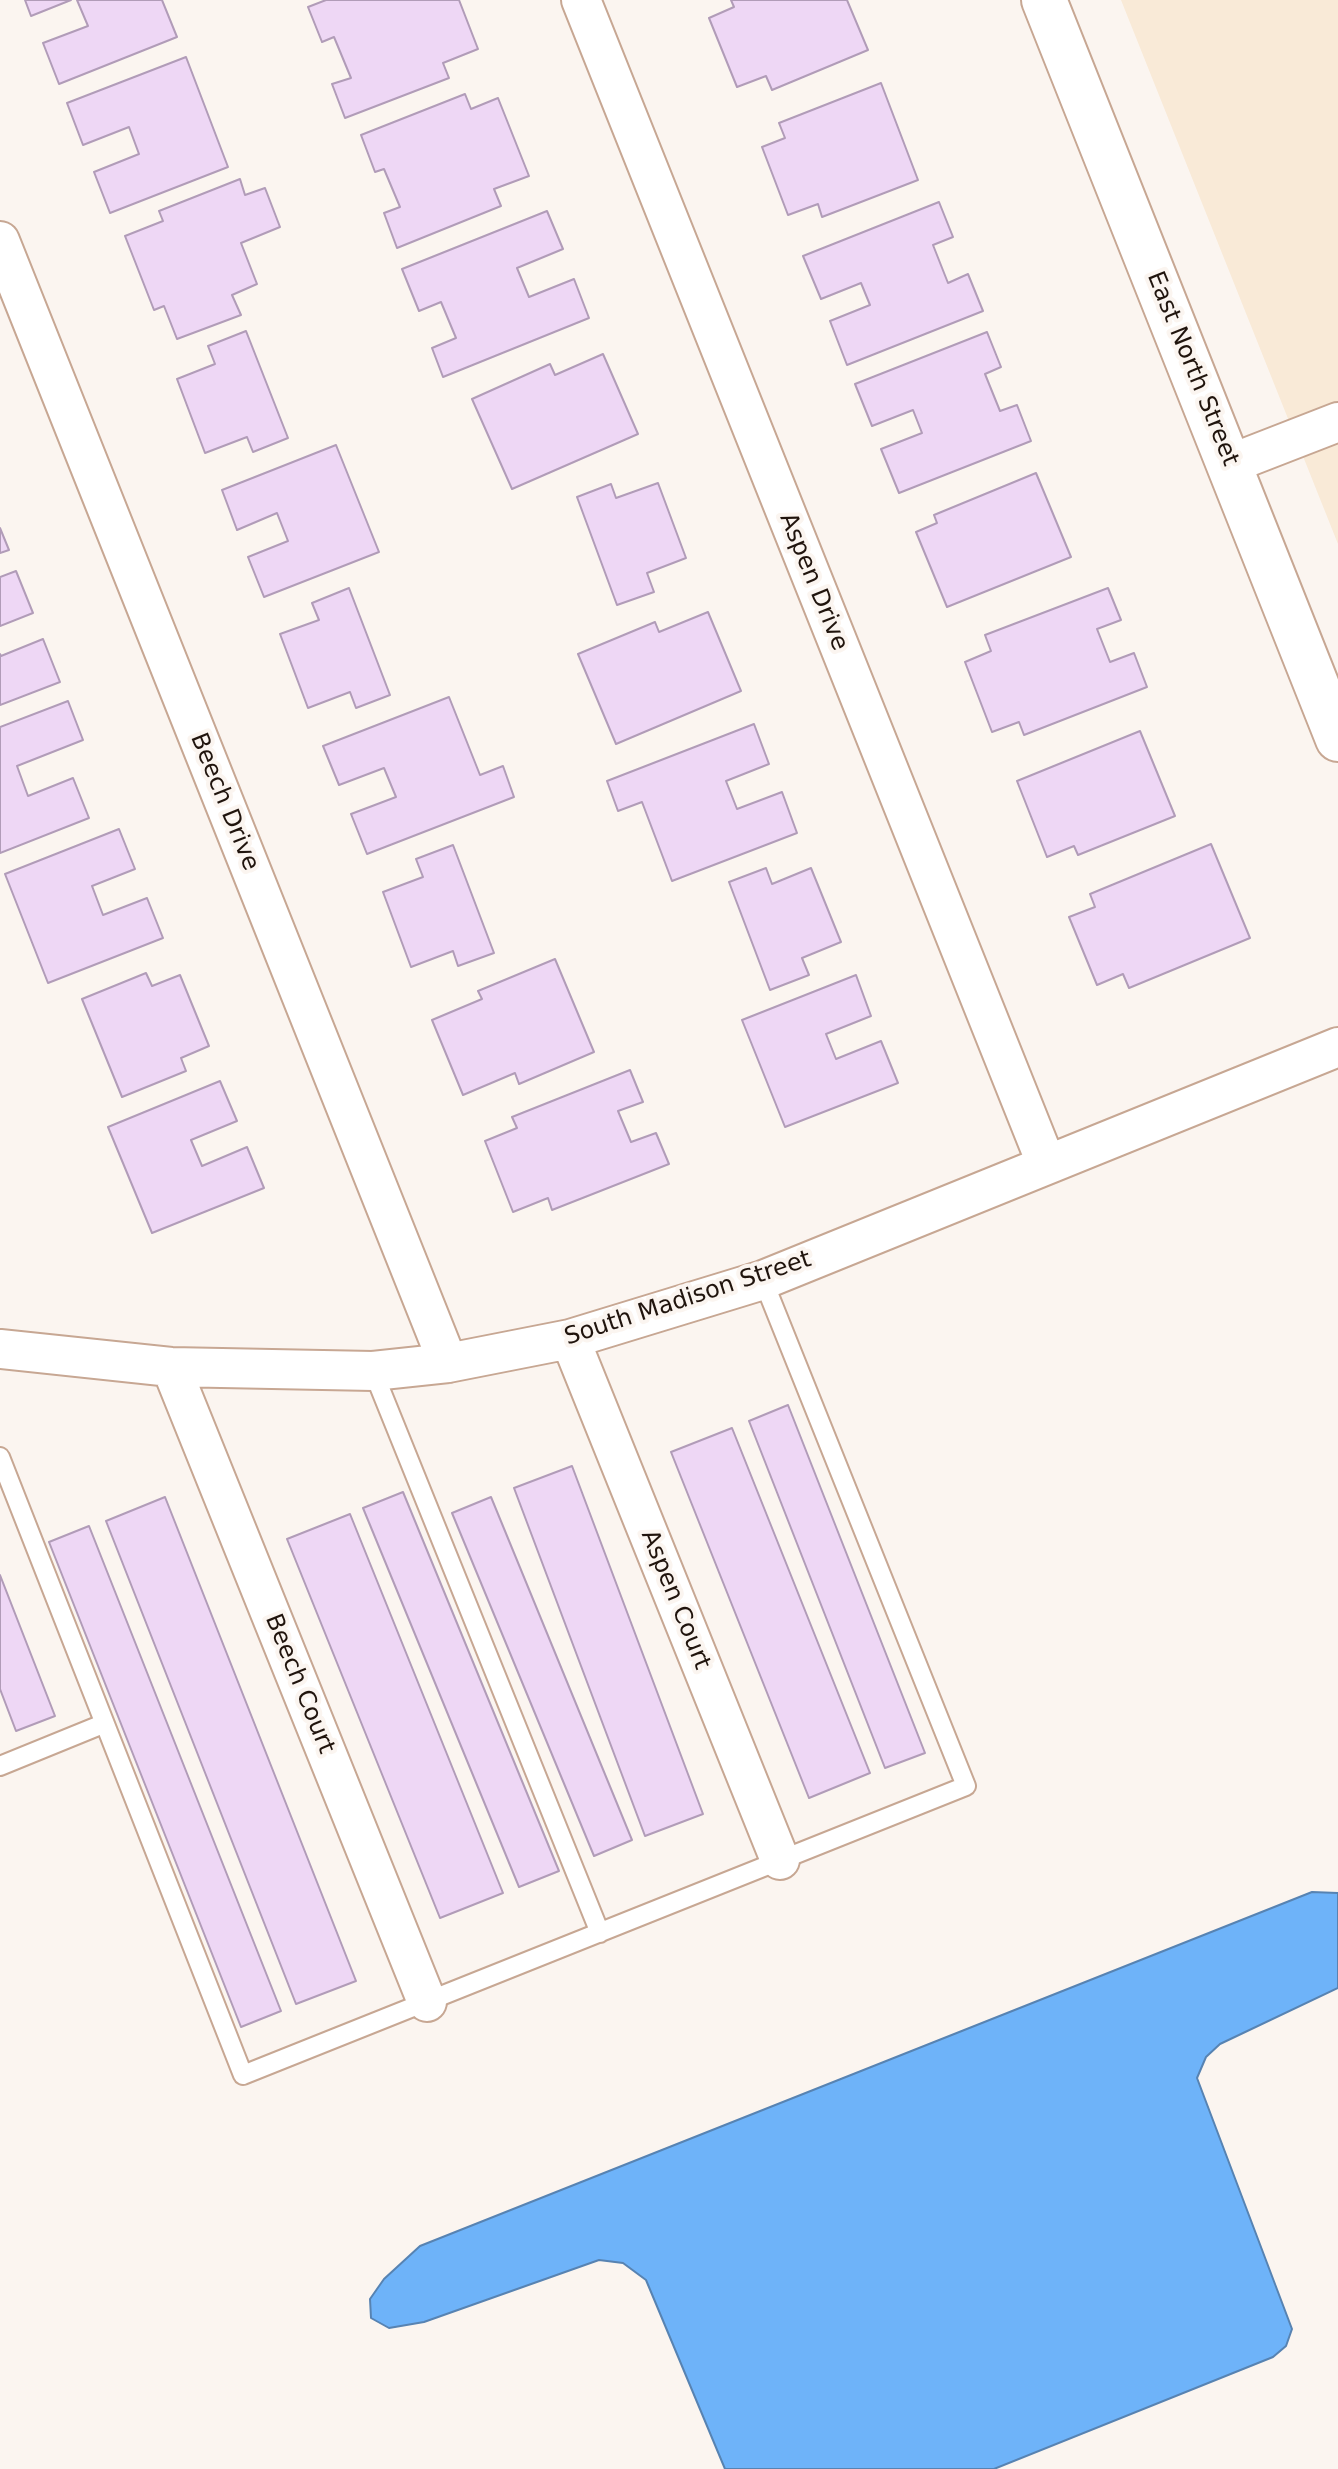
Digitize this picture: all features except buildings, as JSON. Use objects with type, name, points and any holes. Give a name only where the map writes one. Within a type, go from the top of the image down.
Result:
[{"type":"street","name":"Aspen Drive","points":[[581,0],[1046,1163]]},
{"type":"street","name":"East North Street","points":[[1044,0],[1338,739]]},
{"type":"street","name":"Beech Drive","points":[[0,241],[448,1363]]},
{"type":"street","points":[[1230,464],[1338,422]]},
{"type":"street","name":"South Madison Street","points":[[0,1349],[171,1367],[373,1371],[448,1363],[570,1339],[763,1280],[1338,1047]]},
{"type":"street","name":"Aspen Court","points":[[570,1339],[780,1860]]},
{"type":"street","name":"Beech Court","points":[[171,1367],[427,2002]]},
{"type":"lane","points":[[0,1457],[243,2075],[966,1786],[763,1280]]},
{"type":"lane","points":[[373,1371],[600,1933]]},
{"type":"lane","points":[[0,1766],[103,1724]]},
{"type":"shaded area","points":[[1121,0],[1338,0],[1338,544]]},
{"type":"water","points":[[1312,1892],[1338,1893],[1338,1988],[1220,2044],[1206,2057],[1197,2078],[1292,2329],[1286,2346],[1273,2357],[994,2469],[725,2469],[646,2280],[623,2263],[599,2260],[424,2322],[389,2328],[371,2318],[370,2299],[384,2279],[420,2246]]}]
